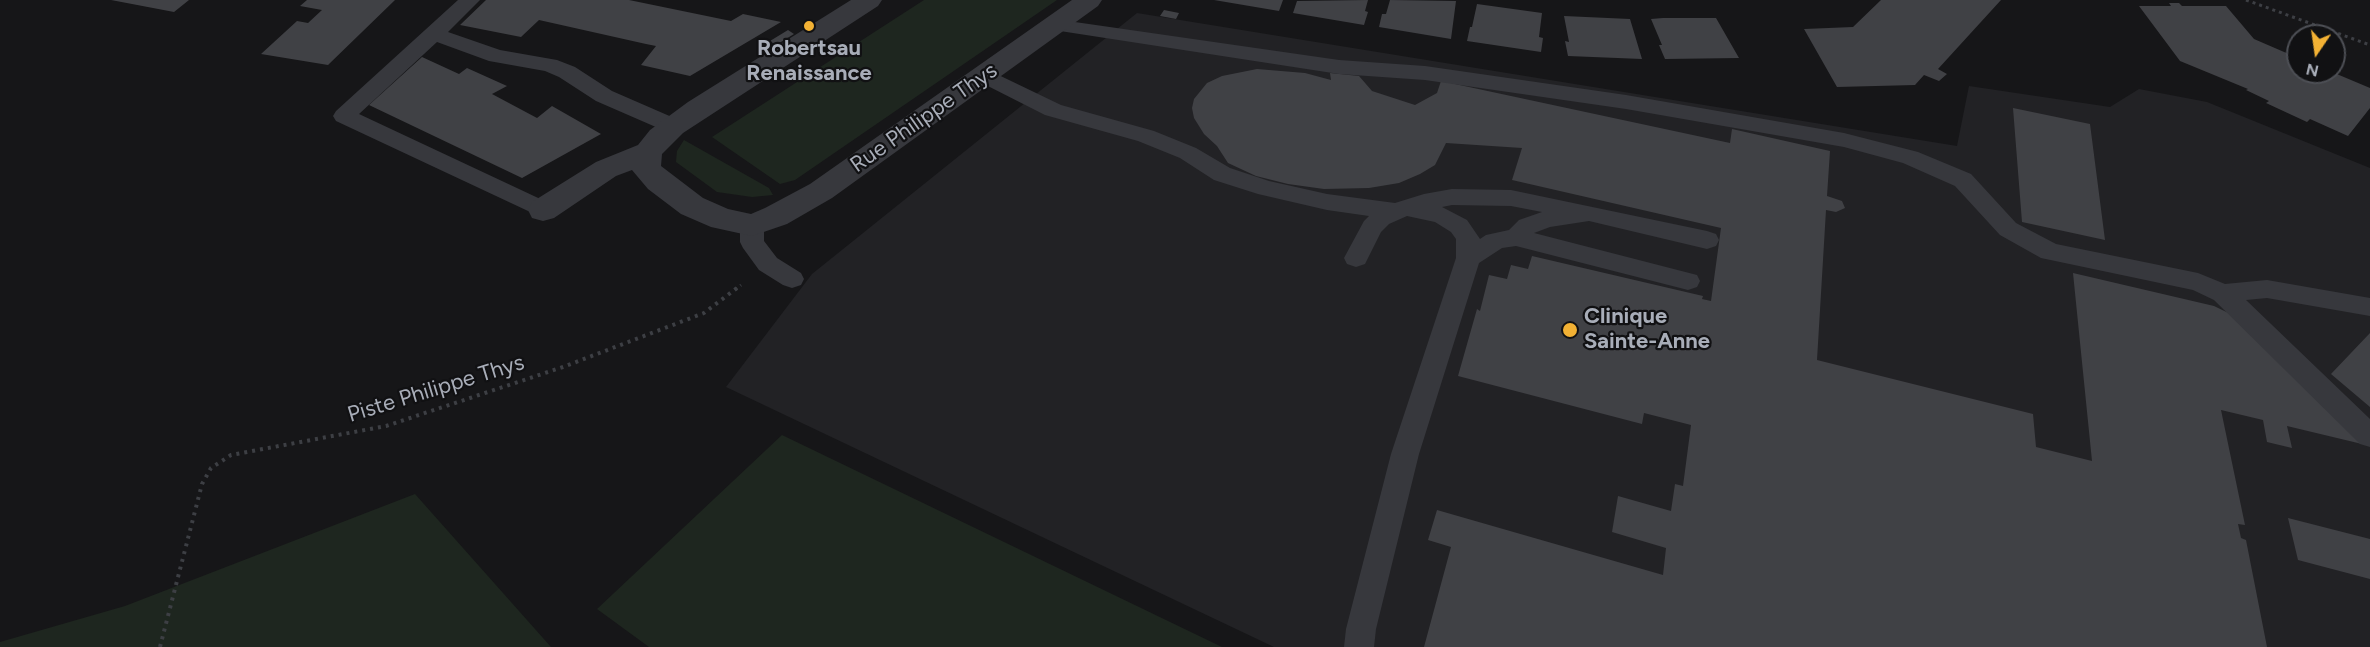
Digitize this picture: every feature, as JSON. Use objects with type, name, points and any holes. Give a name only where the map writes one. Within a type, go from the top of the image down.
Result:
[{"type":"street","points":[[543,210],[606,169],[648,152],[660,137],[698,108],[869,0]]},
{"type":"street","name":"Rue Philippe Thys","points":[[752,225],[776,216],[820,191],[1089,0]]},
{"type":"street","points":[[648,152],[646,169],[659,182],[692,206],[722,219],[752,225]]},
{"type":"lane","points":[[470,0],[344,116],[543,210]]},
{"type":"lane","points":[[1054,25],[1339,68],[1425,73],[1626,102],[1844,140],[1910,157],[1962,180],[2008,229],[2050,252],[2198,282],[2223,293],[2370,436]]},
{"type":"lane","points":[[432,33],[496,56],[550,65],[567,72],[604,96],[673,126]]},
{"type":"lane","points":[[984,75],[1053,110],[1146,136],[1188,153],[1222,174],[1266,188],[1327,202],[1442,215],[1459,226],[1468,237],[1468,258],[1405,454],[1361,629],[1359,647]]},
{"type":"lane","points":[[1356,258],[1372,227],[1381,218],[1401,209],[1452,197],[1540,202],[1707,240]]},
{"type":"lane","points":[[1516,237],[1527,226],[1547,219],[1589,213]]},
{"type":"lane","points":[[752,225],[752,242],[768,264],[792,279]]},
{"type":"lane","points":[[1468,258],[1495,242],[1516,237],[1688,281]]},
{"type":"lane","points":[[2223,293],[2267,289],[2340,300],[2370,308]]},
{"type":"path","points":[[2246,0],[2370,45]]},
{"type":"path","name":"Piste Philippe Thys","points":[[160,647],[202,484],[211,468],[231,455],[386,426],[563,367],[704,313],[768,264]]},
{"type":"shaded area","points":[[924,0],[1057,0],[795,180],[780,184],[712,137]]},
{"type":"shaded area","name":"Clinique Sainte-Anne","points":[[1137,13],[1957,146],[1969,86],[2110,107],[2139,89],[2207,102],[2370,168],[2370,647],[1274,647],[726,387],[812,274]]},
{"type":"shaded area","points":[[684,140],[769,188],[773,195],[752,197],[717,192],[676,162],[677,151]]},
{"type":"shaded area","points":[[782,435],[1222,647],[649,647],[597,609]]},
{"type":"shaded area","points":[[415,494],[551,647],[0,647],[0,642],[125,606]]},
{"type":"building","points":[[111,0],[189,0],[174,12]]},
{"type":"building","points":[[307,0],[395,0],[328,65],[261,54],[297,21],[308,23],[322,10],[300,6]]},
{"type":"building","points":[[486,0],[629,0],[731,21],[743,14],[781,22],[690,76],[641,65],[656,46],[539,20],[521,37],[460,25]]},
{"type":"building","points":[[1214,0],[1283,0],[1279,11]]},
{"type":"building","points":[[1368,0],[1365,11],[1368,12],[1364,25],[1293,13],[1297,1]]},
{"type":"building","points":[[1390,0],[1456,1],[1451,39],[1379,27],[1382,14],[1386,14]]},
{"type":"building","points":[[1881,0],[2001,0],[1938,69],[1947,74],[1939,81],[1924,75],[1915,85],[1837,87],[1804,29],[1853,27]]},
{"type":"building","points":[[2169,3],[2179,3],[2182,6],[2226,6],[2254,39],[2286,53],[2286,84],[2346,84],[2346,78],[2370,88],[2370,108],[2348,136],[2310,119],[2307,122],[2266,103],[2269,101],[2246,90],[2248,89],[2180,61],[2139,6],[2171,6]]},
{"type":"building","points":[[1477,4],[1542,13],[1539,37],[1543,38],[1541,52],[1467,41]]},
{"type":"building","points":[[1164,10],[1179,13],[1176,19],[1160,16]]},
{"type":"building","points":[[1564,16],[1630,19],[1642,59],[1568,56],[1565,41],[1569,42]]},
{"type":"building","points":[[1716,18],[1739,58],[1665,59],[1651,19]]},
{"type":"building","points":[[788,30],[794,34],[776,45],[770,41]]},
{"type":"building","points":[[422,57],[459,74],[467,68],[507,86],[492,94],[537,118],[552,106],[601,134],[522,178],[369,105]]},
{"type":"building","points":[[1257,69],[1305,73],[1331,80],[1330,73],[1359,76],[1372,91],[1415,105],[1437,93],[1441,81],[1730,143],[1732,129],[1830,151],[1827,196],[1842,201],[1845,208],[1836,212],[1826,210],[1817,360],[2033,414],[2036,447],[2092,461],[2073,273],[2214,306],[2245,321],[2362,444],[2287,426],[2292,448],[2267,442],[2263,420],[2221,410],[2245,525],[2238,524],[2241,538],[2246,540],[2267,647],[1424,647],[1451,547],[1428,540],[1437,510],[1663,575],[1666,548],[1612,532],[1618,496],[1671,511],[1675,484],[1683,486],[1691,425],[1644,413],[1642,424],[1458,376],[1477,309],[1480,311],[1489,275],[1507,279],[1511,265],[1528,269],[1532,256],[1703,296],[1702,299],[1711,301],[1721,228],[1512,180],[1522,148],[1446,143],[1435,165],[1420,174],[1399,183],[1369,188],[1324,189],[1288,184],[1256,176],[1228,163],[1217,146],[1204,134],[1194,118],[1192,108],[1194,99],[1207,83],[1222,76]]},
{"type":"building","points":[[2013,108],[2090,124],[2105,240],[2022,222]]},
{"type":"building","points":[[2370,333],[2370,407],[2331,374]]},
{"type":"building","points":[[2288,518],[2370,539],[2370,579],[2298,560]]},
{"type":"place","name":"Robertsau Renaissance","points":[[809,26]]},
{"type":"place","name":"Clinique Sainte-Anne","points":[[1570,330]]}]
